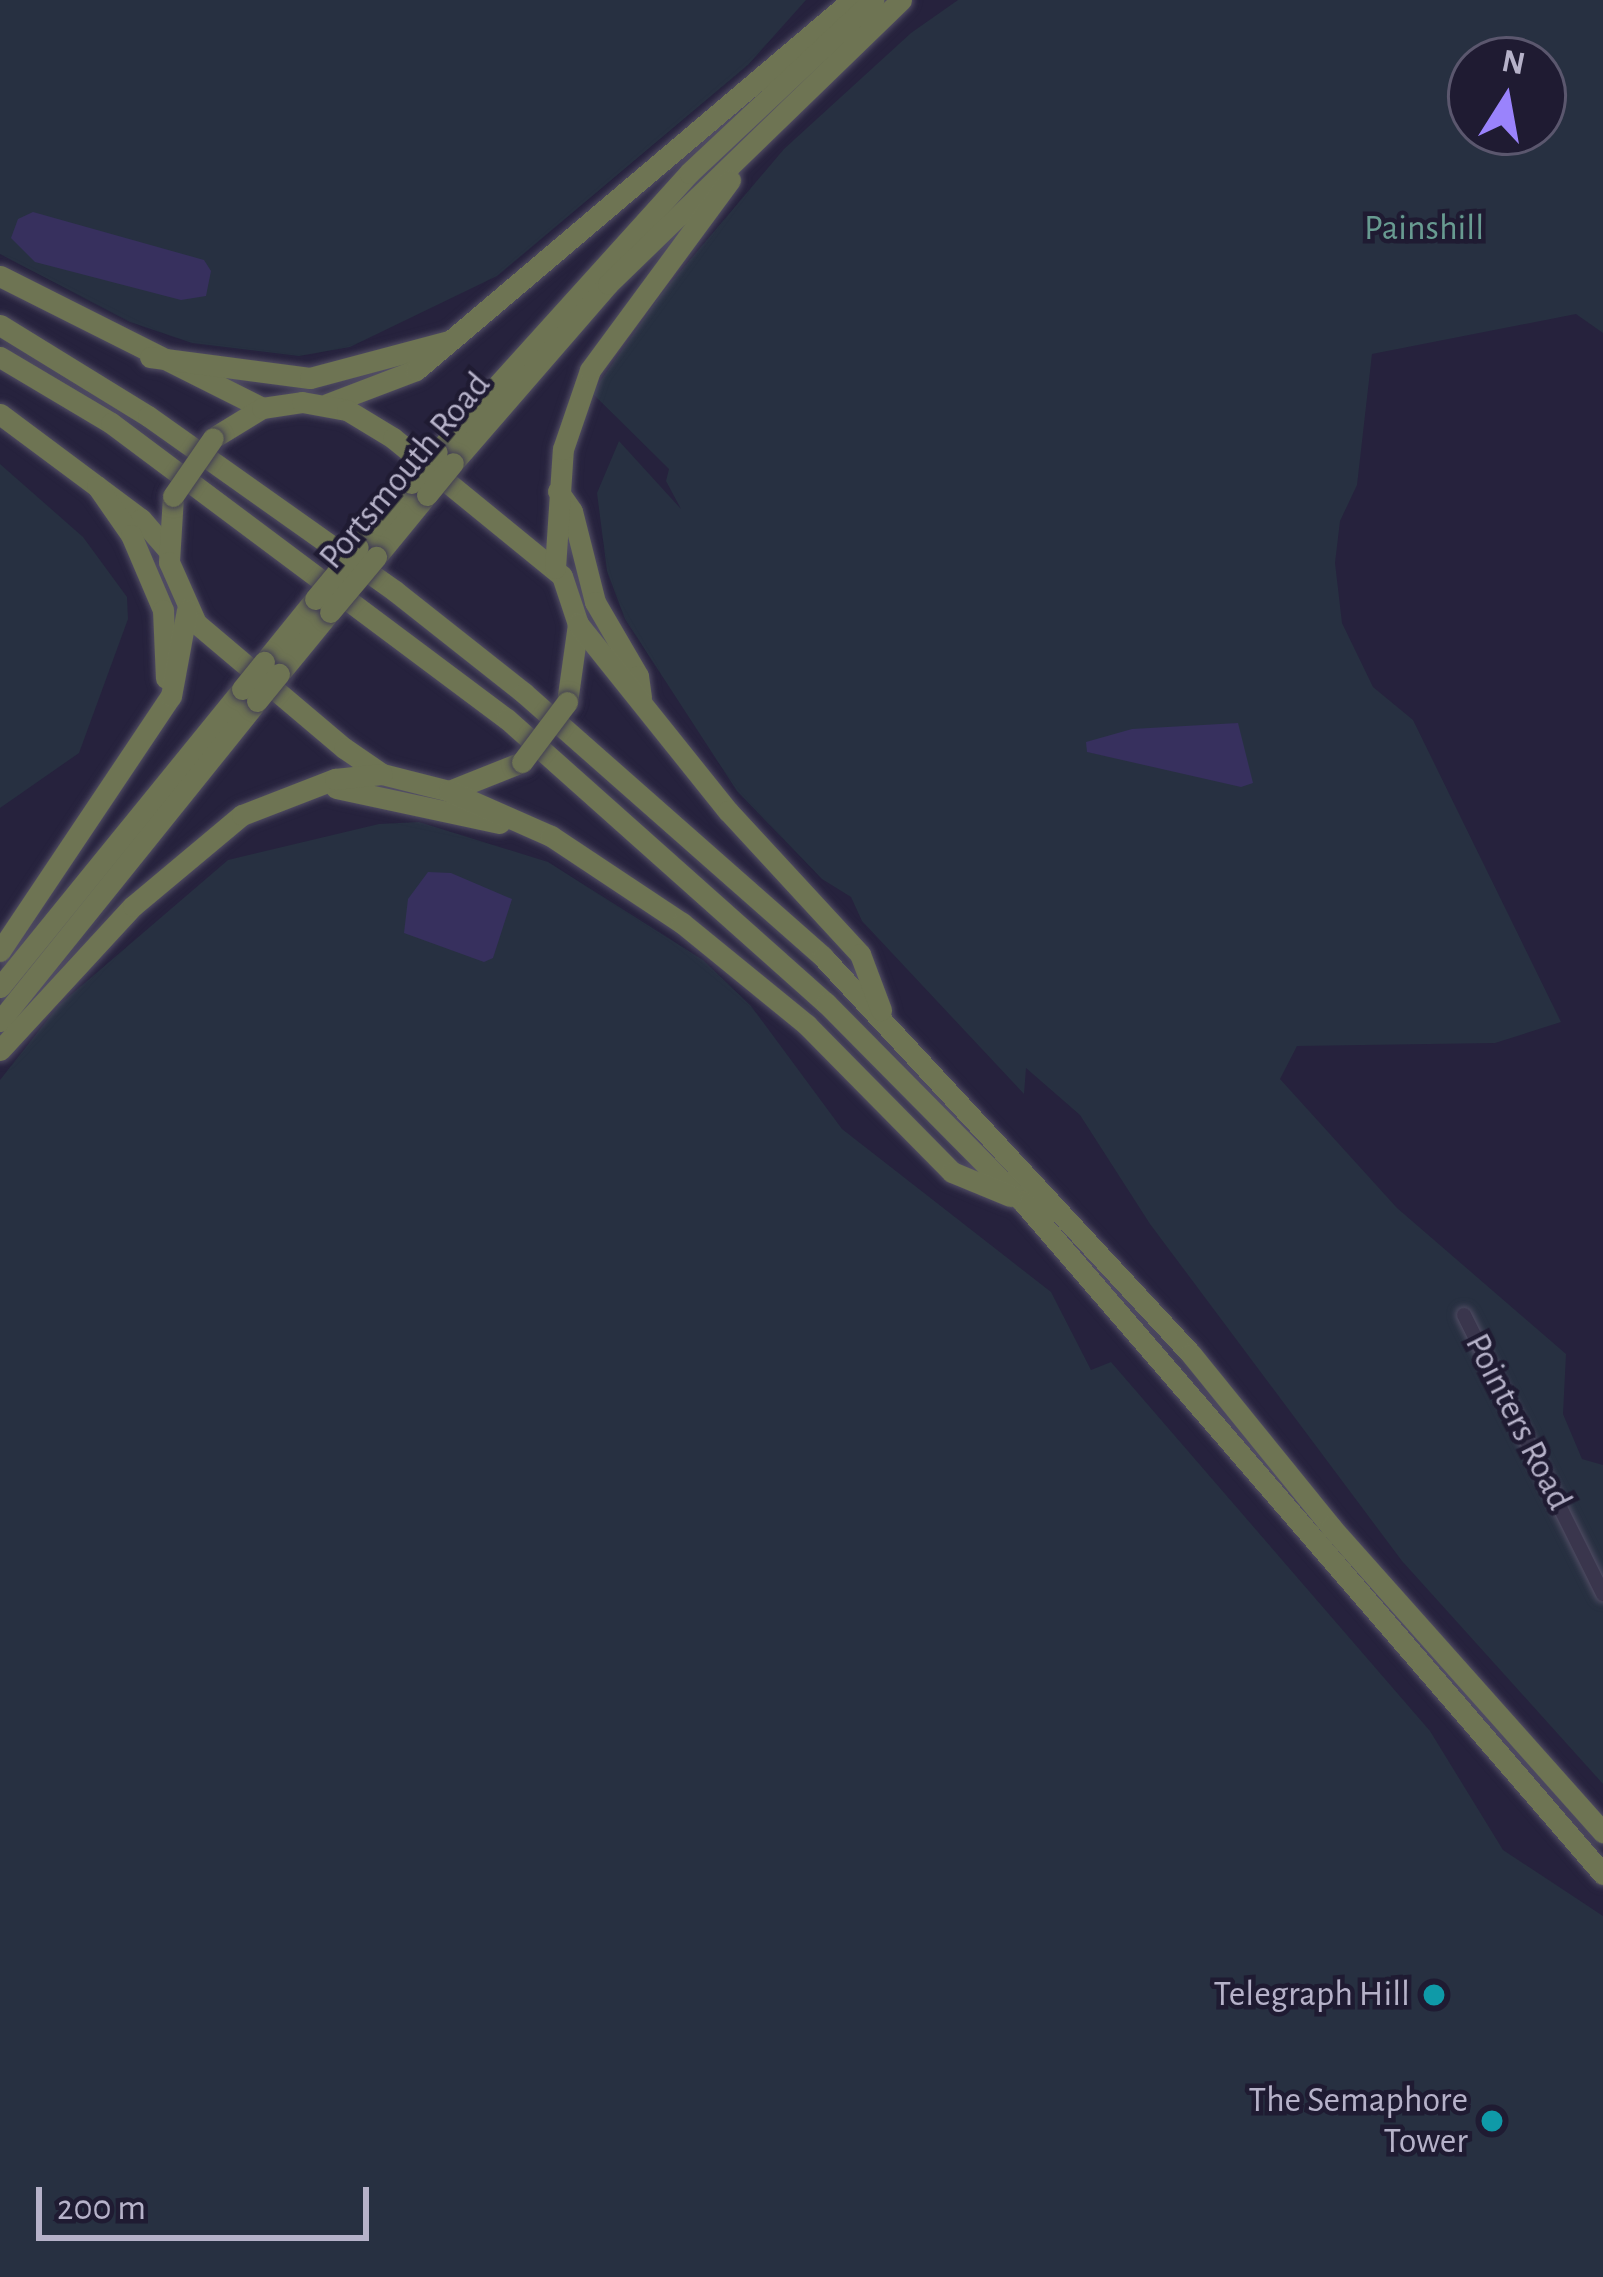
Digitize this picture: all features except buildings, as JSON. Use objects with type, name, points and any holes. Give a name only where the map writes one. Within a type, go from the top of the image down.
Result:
[{"type":"highway","points":[[382,774],[209,638],[187,610],[167,549],[173,496],[213,438],[262,408],[327,404],[403,379],[852,0]]},
{"type":"highway","name":"Portsmouth Road","points":[[0,987],[688,173],[873,0]]},
{"type":"highway","name":"Portsmouth Road","points":[[445,458],[608,284],[901,0]]},
{"type":"highway","points":[[774,122],[599,354],[568,424],[558,490],[555,568],[578,623],[728,812],[860,955],[883,1016]]},
{"type":"highway","points":[[0,276],[150,357],[262,408]]},
{"type":"highway","points":[[0,325],[148,416],[395,591],[524,693],[883,1016],[1191,1354],[1331,1526],[1603,1832]]},
{"type":"highway","points":[[150,357],[310,378],[377,365],[433,339],[450,340]]},
{"type":"highway","points":[[0,357],[111,423],[282,546],[508,719],[826,1003],[1022,1201],[1603,1874]]},
{"type":"highway","points":[[327,404],[370,421],[555,568]]},
{"type":"highway","points":[[0,414],[97,486],[167,549]]},
{"type":"highway","points":[[97,486],[131,535],[163,610],[171,696]]},
{"type":"highway","points":[[558,490],[572,511],[604,623],[638,676],[641,701]]},
{"type":"highway","points":[[0,951],[171,696],[187,610]]},
{"type":"highway","points":[[449,790],[523,762],[567,702],[578,623]]},
{"type":"highway","name":"Portsmouth Road","points":[[0,1021],[249,695]]},
{"type":"highway","points":[[0,1050],[133,906],[224,830],[260,805],[315,786],[382,774],[449,790],[551,836],[738,965],[952,1172],[1022,1201]]},
{"type":"highway","points":[[315,786],[551,836]]},
{"type":"street","name":"Pointers Road","points":[[1464,1315],[1603,1594]]},
{"type":"green space","points":[[0,0],[806,0],[748,65],[497,276],[350,347],[299,356],[192,343],[130,322],[0,254]]},
{"type":"green space","name":"Painshill","points":[[958,0],[1603,0],[1603,333],[1576,314],[1372,354],[1357,485],[1340,521],[1335,563],[1342,623],[1373,687],[1413,720],[1561,1022],[1495,1043],[1297,1046],[1280,1079],[1397,1208],[1566,1354],[1563,1414],[1582,1459],[1603,1465],[1603,1784],[1402,1561],[1150,1224],[1080,1115],[1026,1068],[1024,1094],[862,921],[851,897],[822,879],[737,791],[625,619],[607,571],[597,493],[619,441],[681,509],[666,481],[669,469],[592,393],[661,294],[784,149],[911,33]],"holes":[[[1237,723],[1156,766],[1088,752]]]},
{"type":"green space","points":[[0,464],[83,537],[127,597],[128,619],[79,753],[0,808]]},
{"type":"green space","points":[[419,822],[548,862],[703,960],[751,1006],[842,1129],[1051,1292],[1091,1370],[1111,1362],[1430,1731],[1503,1850],[1603,1916],[1603,2277],[0,2277],[0,1080],[59,1005],[228,860],[379,824]]},
{"type":"shaded area","points":[[33,212],[204,260],[211,271],[206,296],[181,300],[35,262],[11,238],[18,219]]},
{"type":"shaded area","points":[[1238,723],[1253,783],[1241,787],[1087,752],[1086,742],[1132,729]]},
{"type":"shaded area","points":[[428,872],[451,873],[512,899],[493,958],[484,962],[404,933],[408,899]]},
{"type":"place","name":"Telegraph Hill","points":[[1434,1995]]},
{"type":"place","name":"The Semaphore Tower","points":[[1492,2121]]}]
